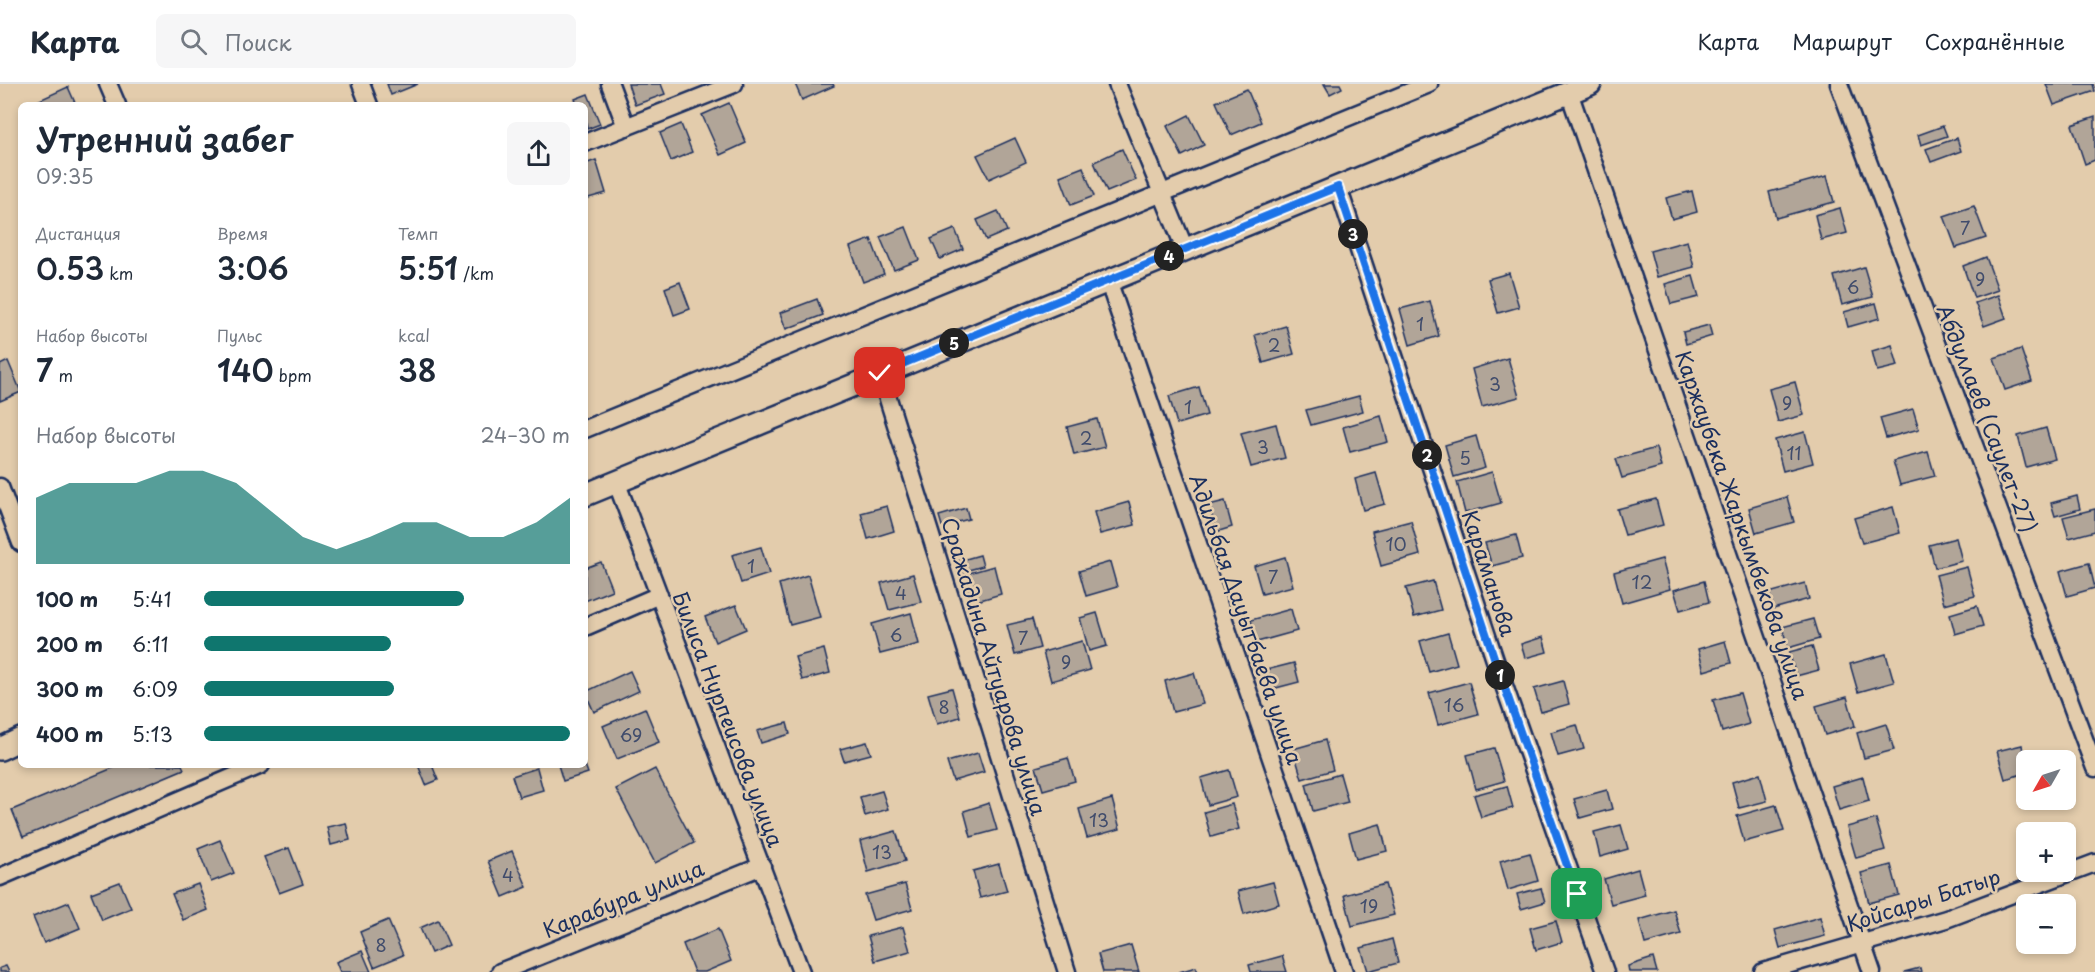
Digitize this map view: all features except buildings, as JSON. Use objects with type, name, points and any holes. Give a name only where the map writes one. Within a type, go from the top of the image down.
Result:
[{"type":"main road","points":[[588,494],[1590,84]]},
{"type":"main road","points":[[0,749],[18,741]]},
{"type":"street","points":[[108,84],[116,102]]},
{"type":"street","points":[[361,84],[368,102]]},
{"type":"street","points":[[609,84],[626,127]]},
{"type":"street","points":[[588,142],[734,84]]},
{"type":"street","points":[[1117,84],[1185,249]]},
{"type":"street","points":[[588,428],[1429,84]]},
{"type":"street","name":"Абдуллаев (Саулет-27)","points":[[1839,84],[2095,768]]},
{"type":"street","name":"Каржаубека Жаркымбекова улица","points":[[1569,93],[1864,943],[1872,972]]},
{"type":"street","name":"Караманова","points":[[1338,187],[1495,660],[1605,972]]},
{"type":"street","name":"Адильбая Дауытбаева улица","points":[[1108,280],[1344,972]]},
{"type":"street","name":"Сражадина Айтуарова улица","points":[[880,373],[1067,972]]},
{"type":"street","name":"Билиса Нурпеисова улица","points":[[616,481],[657,596],[801,972]]},
{"type":"street","points":[[0,487],[18,535]]},
{"type":"street","points":[[588,626],[657,596]]},
{"type":"street","points":[[0,877],[254,768]]},
{"type":"street","name":"Қойсары Батыр","points":[[1763,972],[1946,919],[2095,863]]},
{"type":"street","name":"Карабура улица","points":[[507,971],[762,866]]},
{"type":"route","points":[[880,373],[1338,187],[1495,660],[1577,894]]}]
